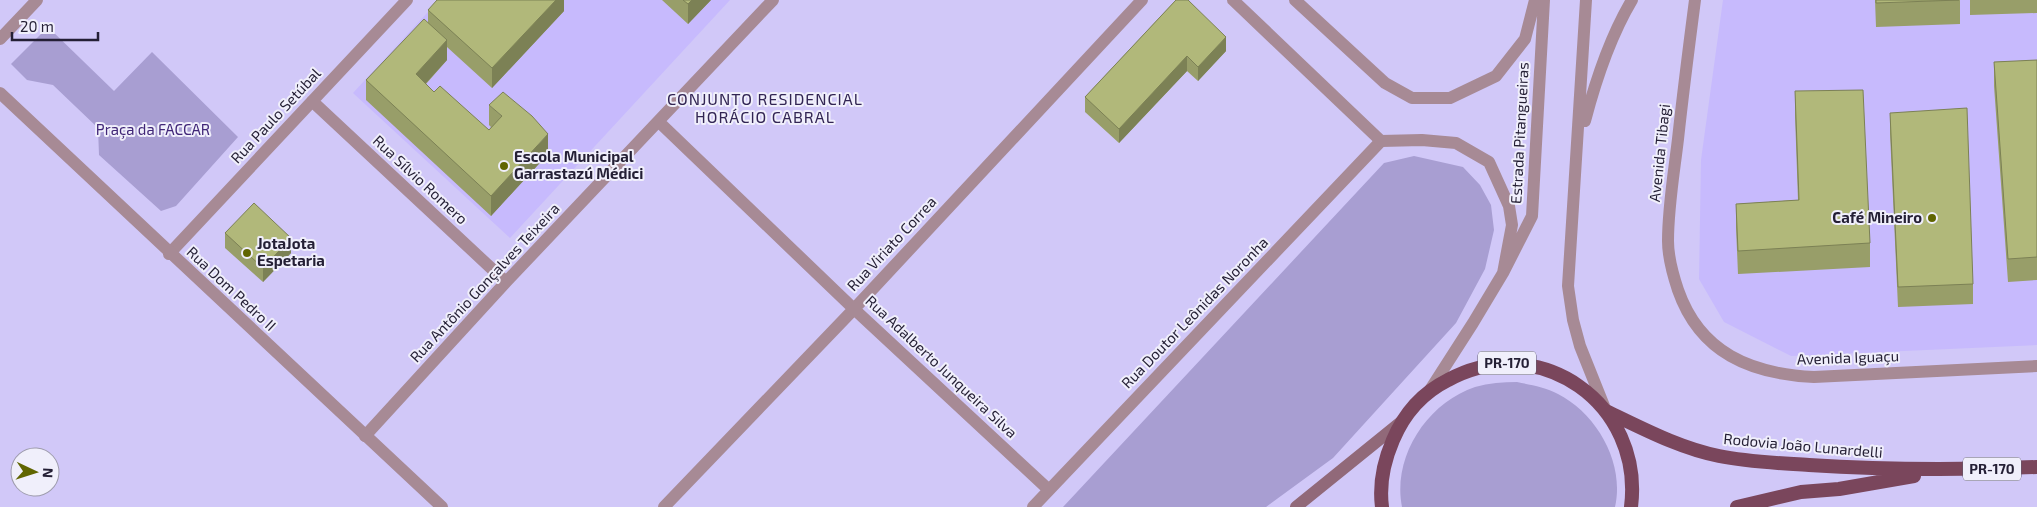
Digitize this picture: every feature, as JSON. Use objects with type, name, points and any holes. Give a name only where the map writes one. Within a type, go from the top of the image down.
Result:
[{"type":"highway","name":"PR-170","points":[[1382,507],[1384,462],[1400,422],[1430,390],[1475,367],[1489,364],[1526,364],[1558,373],[1583,389],[1606,411],[1619,433],[1628,456],[1633,487],[1631,507]]},
{"type":"highway","name":"Rodovia João Lunardelli","points":[[1606,411],[1678,444],[1718,456],[1849,468],[1947,471],[2037,467]]},
{"type":"highway","name":"Rodovia João Lunardelli","points":[[1737,507],[1801,492],[1840,489],[1947,471]]},
{"type":"main road","points":[[1296,507],[1400,422]]},
{"type":"street","points":[[0,39],[37,0]]},
{"type":"street","name":"Rua Paulo Setúbal","points":[[169,254],[407,0]]},
{"type":"street","name":"Rua Antônio Gonçalves Teixeira","points":[[365,436],[506,282],[773,0]]},
{"type":"street","name":"Rua Viriato Correa","points":[[664,507],[854,309],[1142,0]]},
{"type":"street","points":[[1233,0],[1381,141],[1422,140],[1456,143],[1489,162],[1509,206],[1512,225],[1503,273]]},
{"type":"street","points":[[1295,0],[1385,83],[1412,98],[1450,98],[1496,76],[1525,39],[1535,0]]},
{"type":"street","name":"Estrada Pitangueiras","points":[[1430,390],[1474,323],[1503,273],[1532,216],[1544,0]]},
{"type":"street","points":[[1586,0],[1568,286],[1575,329],[1606,411]]},
{"type":"street","points":[[1578,145],[1600,71],[1620,20],[1632,0]]},
{"type":"street","name":"Avenida Tibagi","points":[[1685,308],[1673,277],[1668,243],[1672,184],[1695,0]]},
{"type":"street","name":"Rua Dom Pedro II","points":[[0,93],[169,254],[442,507]]},
{"type":"street","name":"Rua Sílvio Romero","points":[[312,102],[506,282]]},
{"type":"street","name":"Rua Adalberto Junqueira Silva","points":[[659,122],[854,309],[1049,490]]},
{"type":"street","name":"Rua Doutor Leônidas Noronha","points":[[1033,507],[1381,141]]},
{"type":"street","name":"Avenida Iguaçu","points":[[1685,308],[1702,335],[1725,353],[1748,365],[1785,376],[1814,377],[2037,366]]},
{"type":"shaded area","name":"Escola Municipal Garrastazú Médici","points":[[439,0],[730,0],[510,238],[353,93]]},
{"type":"shaded area","points":[[1723,0],[2037,0],[2037,345],[1791,356],[1724,322],[1699,279],[1701,160]]},
{"type":"green space","name":"Praça da FACCAR","points":[[48,27],[114,91],[152,52],[238,137],[176,206],[161,211],[99,155],[98,128],[53,85],[27,80],[11,64]]},
{"type":"green space","points":[[1414,156],[1463,167],[1480,185],[1491,205],[1494,230],[1485,269],[1456,323],[1333,458],[1266,507],[1063,507],[1384,163]]},
{"type":"green space","points":[[1517,382],[1543,388],[1558,394],[1585,414],[1596,427],[1612,457],[1617,490],[1615,507],[1402,507],[1400,488],[1402,469],[1408,451],[1428,419],[1442,405],[1475,387]]},
{"type":"building","points":[[437,0],[556,0],[492,68],[428,10]]},
{"type":"building","points":[[683,0],[692,0],[688,4]]},
{"type":"building","points":[[1176,0],[1188,0],[1226,37],[1198,67],[1187,56],[1119,129],[1085,97]]},
{"type":"building","points":[[1876,0],[1959,0],[1876,3]]},
{"type":"building","points":[[424,19],[447,40],[416,74],[434,92],[440,86],[489,130],[502,116],[489,105],[503,92],[532,116],[548,134],[491,196],[366,80]]},
{"type":"building","points":[[2037,60],[2037,257],[2008,259],[1994,62]]},
{"type":"building","points":[[1863,90],[1870,243],[1738,251],[1736,204],[1799,200],[1795,91]]},
{"type":"building","name":"Café Mineiro","points":[[1967,108],[1973,284],[1898,287],[1890,113]]},
{"type":"building","points":[[254,203],[291,238],[263,268],[225,233]]},
{"type":"place","name":"Escola Municipal Garrastazú Médici","points":[[504,166]]},
{"type":"place","name":"Café Mineiro","points":[[1932,218]]},
{"type":"place","name":"JotaJota Espetaria","points":[[247,253]]},
{"type":"district","name":"CONJUNTO RESIDENCIAL HORÁCIO CABRAL","points":[[765,108]]}]
